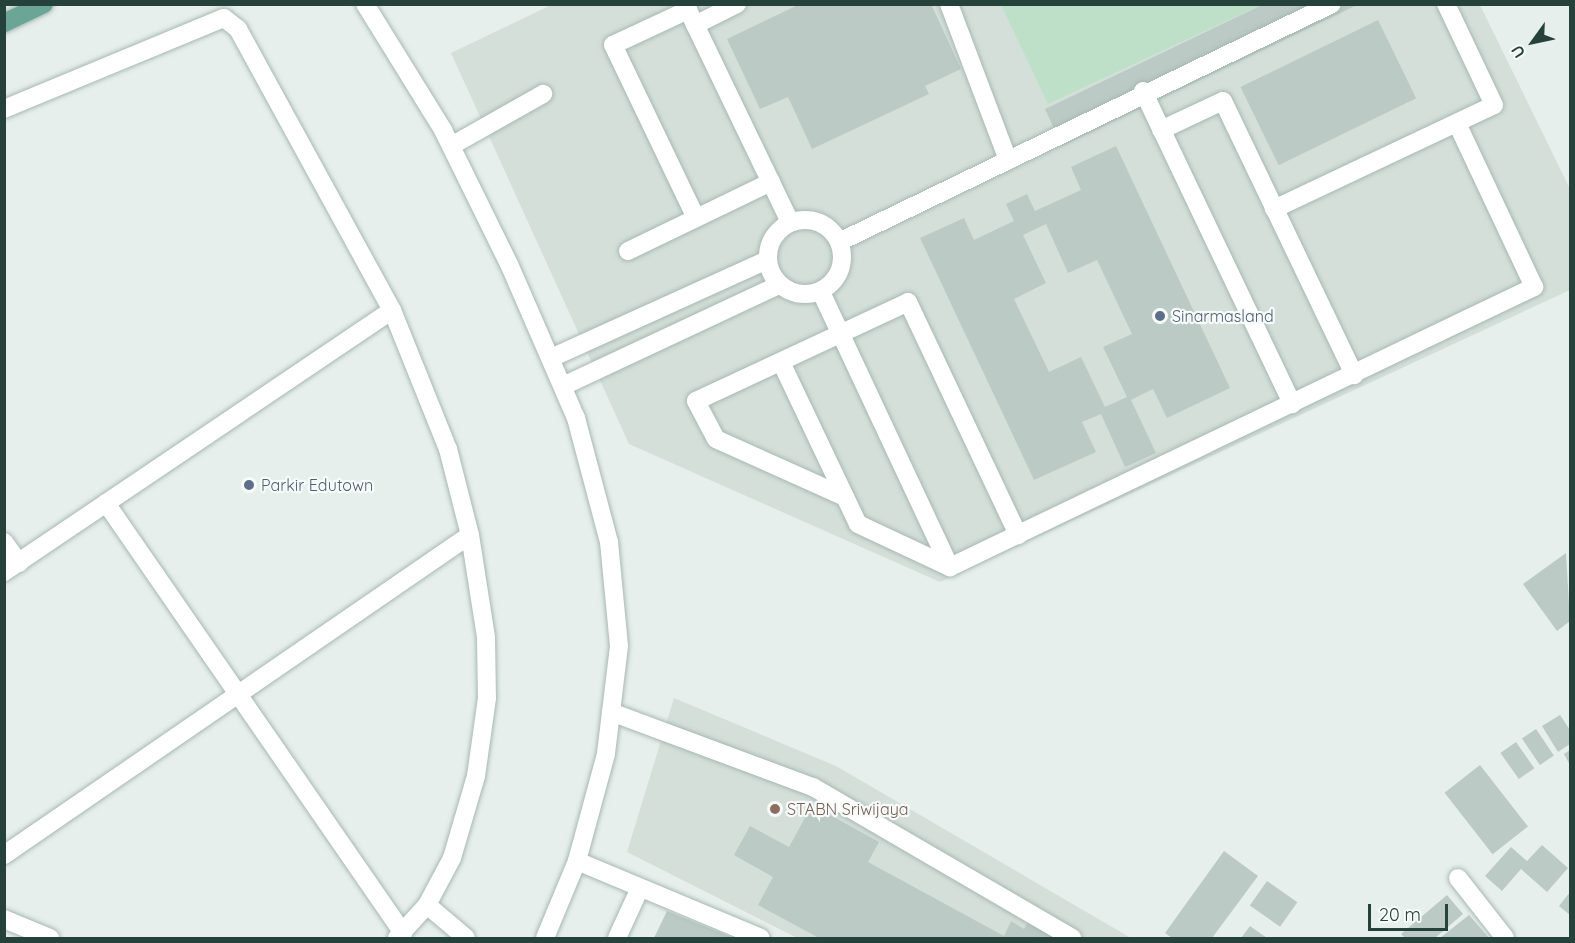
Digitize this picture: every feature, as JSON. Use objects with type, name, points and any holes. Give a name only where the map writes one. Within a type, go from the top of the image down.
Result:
[{"type":"main road","points":[[4,22],[44,4]]},
{"type":"street","points":[[365,4],[451,146],[551,358],[563,386],[609,542],[619,646],[606,754],[576,861],[545,939]]},
{"type":"street","points":[[695,25],[737,4]]},
{"type":"street","points":[[949,4],[1008,160]]},
{"type":"street","points":[[839,242],[1143,91],[1332,4]]},
{"type":"street","points":[[1274,209],[1494,105],[1446,4]]},
{"type":"street","points":[[696,218],[613,45],[688,10],[790,222]]},
{"type":"street","points":[[4,110],[224,18],[238,29],[392,310],[448,449],[470,535],[486,637],[487,698],[462,825],[427,905],[400,936],[238,694],[106,503]]},
{"type":"street","points":[[1143,91],[1292,404]]},
{"type":"street","points":[[451,146],[543,94]]},
{"type":"street","points":[[1161,130],[1223,101],[1354,375]]},
{"type":"street","points":[[951,567],[1534,287],[1457,123]]},
{"type":"street","points":[[628,251],[771,183]]},
{"type":"street","points":[[808,219],[827,226],[839,242],[843,261],[836,280],[821,292],[806,295],[779,285],[767,260],[777,231],[790,222],[808,219]]},
{"type":"street","points":[[551,358],[767,260]]},
{"type":"street","points":[[563,386],[779,285]]},
{"type":"street","points":[[821,292],[951,567]]},
{"type":"street","points":[[845,497],[716,439],[696,401],[908,302],[1018,535]]},
{"type":"street","points":[[4,542],[12,568],[392,310]]},
{"type":"street","points":[[781,362],[858,524],[951,567]]},
{"type":"street","points":[[4,855],[470,535]]},
{"type":"street","points":[[611,712],[813,787],[1072,939]]},
{"type":"street","points":[[576,861],[760,939]]},
{"type":"street","points":[[1458,878],[1505,939]]},
{"type":"street","points":[[617,939],[640,888]]},
{"type":"street","points":[[427,905],[465,939]]},
{"type":"street","points":[[4,919],[50,939]]},
{"type":"shaded area","points":[[551,5],[1480,5],[1570,189],[1570,290],[940,582],[629,444],[451,53]]},
{"type":"shaded area","name":"STABN Sriwijaya","points":[[674,698],[836,766],[1131,938],[797,938],[627,852]]},
{"type":"green space","points":[[1001,5],[1261,5],[1048,104]]},
{"type":"building","points":[[800,4],[931,4],[961,69],[925,86],[929,94],[812,149],[788,97],[760,109],[727,39]]},
{"type":"building","points":[[1264,4],[1359,4],[1062,146],[1045,109]]},
{"type":"building","points":[[1378,20],[1416,98],[1279,165],[1240,87]]},
{"type":"building","name":"Sinarmasland","points":[[1116,146],[1230,388],[1167,418],[1153,389],[1131,400],[1156,453],[1125,467],[1101,414],[1082,422],[1096,452],[1034,480],[920,238],[964,218],[974,240],[1014,221],[1006,204],[1027,194],[1035,211],[1081,190],[1071,167]],"holes":[[[1046,224],[1068,273],[1097,260],[1132,334],[1103,347],[1127,397],[1105,407],[1081,357],[1049,372],[1014,299],[1046,283],[1023,235]]]},
{"type":"building","points":[[1566,553],[1570,621],[1557,631],[1523,584]]},
{"type":"building","points":[[1560,715],[1570,730],[1570,744],[1558,752],[1542,726]]},
{"type":"building","points":[[1536,729],[1554,756],[1540,765],[1522,739]]},
{"type":"building","points":[[1516,742],[1534,768],[1519,779],[1500,753]]},
{"type":"building","points":[[1570,750],[1570,765],[1564,754]]},
{"type":"building","points":[[1480,765],[1528,826],[1493,854],[1445,793]]},
{"type":"building","points":[[812,805],[879,842],[868,862],[1004,936],[1011,921],[1024,929],[1029,920],[1057,938],[819,938],[758,905],[773,877],[734,855],[750,826],[789,847]]},
{"type":"building","points":[[1542,845],[1568,868],[1547,892],[1521,869],[1502,891],[1485,876],[1511,847],[1527,861]]},
{"type":"building","points":[[1224,851],[1258,876],[1212,938],[1172,938],[1165,933]]},
{"type":"building","points":[[1267,881],[1297,902],[1280,927],[1250,906]]},
{"type":"building","points":[[1570,892],[1570,915],[1559,906]]},
{"type":"building","points":[[1447,895],[1463,914],[1435,938],[1405,938],[1401,934]]},
{"type":"building","points":[[667,911],[734,938],[654,938]]},
{"type":"building","points":[[1469,915],[1489,938],[1440,938]]},
{"type":"building","points":[[1250,926],[1267,938],[1241,938]]},
{"type":"place","name":"Sinarmasland","points":[[1160,316]]},
{"type":"place","name":"Parkir Edutown","points":[[249,485]]},
{"type":"place","name":"STABN Sriwijaya","points":[[775,809]]}]
